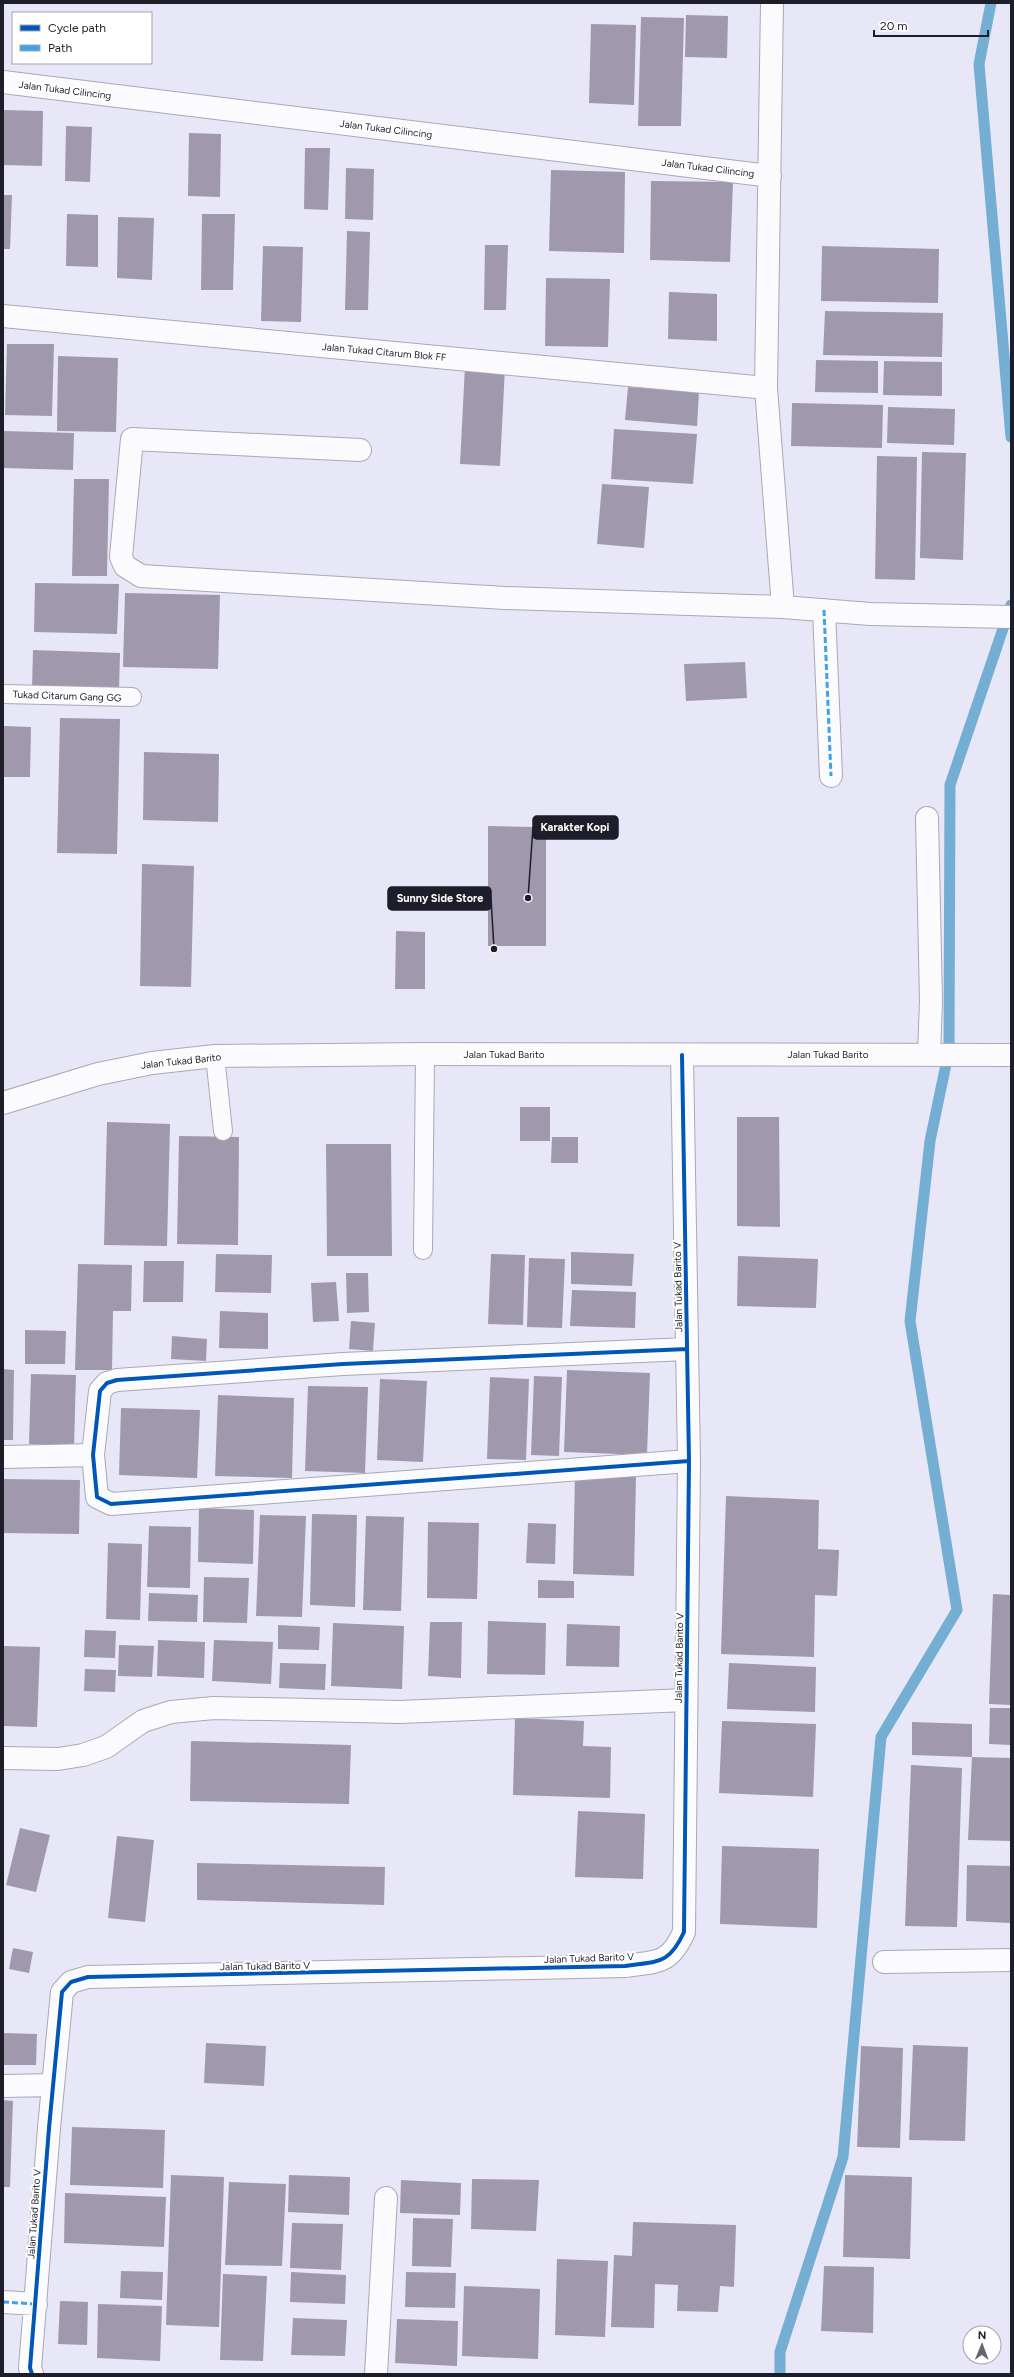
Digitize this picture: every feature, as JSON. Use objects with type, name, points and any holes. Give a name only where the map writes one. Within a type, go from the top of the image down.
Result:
[{"type":"street","points":[[772,3],[766,388],[783,607]]},
{"type":"street","name":"Jalan Tukad Cilincing","points":[[3,82],[770,176]]},
{"type":"street","name":"Jalan Tukad Citarum Blok FF","points":[[3,316],[766,388]]},
{"type":"street","points":[[360,450],[132,439],[121,557],[125,566],[141,576],[505,598],[783,607],[870,614],[1011,617]]},
{"type":"street","points":[[824,610],[831,776]]},
{"type":"street","points":[[927,818],[931,1001],[934,1054]]},
{"type":"street","name":"Jalan Tukad Barito","points":[[3,1103],[98,1074],[152,1063],[215,1056],[425,1054],[1011,1055]]},
{"type":"street","name":"Jalan Tukad Barito V","points":[[32,2374],[30,2368],[62,1992],[71,1982],[88,1978],[625,1966],[663,1960],[677,1949],[684,1932],[689,1462],[682,1055]]},
{"type":"street","points":[[687,1349],[350,1364],[117,1380],[107,1383],[100,1391],[93,1455],[97,1497],[111,1504],[689,1462]]},
{"type":"street","points":[[3,1457],[93,1455]]},
{"type":"street","points":[[3,1758],[58,1759],[84,1755],[106,1747],[143,1721],[171,1712],[214,1708],[400,1712],[686,1700]]},
{"type":"street","points":[[884,1962],[1011,1960]]},
{"type":"street","points":[[3,2086],[53,2085]]},
{"type":"street","points":[[376,2374],[386,2198]]},
{"type":"street","points":[[3,2302],[36,2304]]},
{"type":"lane","name":"Tukad Citarum Gang GG","points":[[3,694],[132,698]]},
{"type":"lane","points":[[423,1250],[425,1054]]},
{"type":"lane","points":[[215,1056],[223,1131]]},
{"type":"building","points":[[686,15],[728,16],[727,58],[685,57]]},
{"type":"building","points":[[641,17],[684,18],[681,126],[638,126]]},
{"type":"building","points":[[591,24],[636,25],[634,105],[589,103]]},
{"type":"building","points":[[3,110],[43,111],[42,166],[3,165]]},
{"type":"building","points":[[66,126],[92,127],[90,182],[65,181]]},
{"type":"building","points":[[189,133],[221,134],[220,197],[188,196]]},
{"type":"building","points":[[305,148],[330,148],[328,210],[304,209]]},
{"type":"building","points":[[346,168],[374,169],[373,220],[345,219]]},
{"type":"building","points":[[551,170],[625,172],[624,253],[549,251]]},
{"type":"building","points":[[651,181],[733,182],[730,262],[650,260]]},
{"type":"building","points":[[3,195],[12,195],[10,249],[3,249]]},
{"type":"building","points":[[67,214],[98,215],[98,267],[66,266]]},
{"type":"building","points":[[202,214],[235,214],[233,290],[201,290]]},
{"type":"building","points":[[118,217],[154,218],[152,280],[117,278]]},
{"type":"building","points":[[347,231],[370,232],[368,310],[345,310]]},
{"type":"building","points":[[485,245],[508,245],[506,310],[484,310]]},
{"type":"building","points":[[263,246],[303,247],[301,322],[261,321]]},
{"type":"building","points":[[822,246],[939,249],[938,303],[821,301]]},
{"type":"building","points":[[546,278],[610,279],[608,347],[545,346]]},
{"type":"building","points":[[669,292],[717,294],[717,341],[668,339]]},
{"type":"building","points":[[825,311],[943,313],[942,357],[823,355]]},
{"type":"building","points":[[7,344],[54,344],[52,416],[5,415]]},
{"type":"building","points":[[58,356],[118,358],[116,432],[57,431]]},
{"type":"building","points":[[816,360],[878,361],[878,393],[815,392]]},
{"type":"building","points":[[884,361],[942,362],[942,396],[883,395]]},
{"type":"building","points":[[465,366],[505,368],[500,466],[460,464]]},
{"type":"building","points":[[628,387],[699,392],[697,426],[625,420]]},
{"type":"building","points":[[792,403],[883,405],[882,448],[791,446]]},
{"type":"building","points":[[888,407],[955,409],[954,445],[887,443]]},
{"type":"building","points":[[614,429],[697,434],[693,484],[611,479]]},
{"type":"building","points":[[3,431],[74,433],[73,470],[3,468]]},
{"type":"building","points":[[922,452],[966,453],[963,560],[920,558]]},
{"type":"building","points":[[877,456],[917,457],[915,580],[875,579]]},
{"type":"building","points":[[74,479],[109,479],[107,576],[72,576]]},
{"type":"building","points":[[602,484],[649,487],[644,548],[597,544]]},
{"type":"building","points":[[35,583],[119,584],[117,634],[34,632]]},
{"type":"building","points":[[125,593],[220,595],[218,669],[123,667]]},
{"type":"building","points":[[33,650],[120,653],[119,690],[32,688]]},
{"type":"building","points":[[745,662],[747,698],[686,701],[684,664]]},
{"type":"building","points":[[60,718],[120,719],[117,854],[57,853]]},
{"type":"building","points":[[3,726],[31,727],[30,777],[3,777]]},
{"type":"building","points":[[144,752],[219,754],[218,822],[143,820]]},
{"type":"building","points":[[488,826],[536,827],[536,837],[546,837],[546,946],[488,946]]},
{"type":"building","points":[[142,864],[194,866],[191,987],[140,986]]},
{"type":"building","points":[[396,931],[425,932],[425,989],[395,989]]},
{"type":"building","points":[[520,1107],[550,1107],[550,1141],[520,1141]]},
{"type":"building","points":[[737,1117],[779,1117],[780,1227],[737,1226]]},
{"type":"building","points":[[107,1122],[170,1124],[167,1246],[104,1245]]},
{"type":"building","points":[[179,1136],[239,1137],[238,1245],[177,1244]]},
{"type":"building","points":[[552,1137],[578,1137],[578,1163],[551,1163]]},
{"type":"building","points":[[326,1144],[391,1144],[392,1256],[327,1256]]},
{"type":"building","points":[[571,1252],[634,1254],[632,1286],[571,1284]]},
{"type":"building","points":[[216,1254],[272,1255],[271,1293],[215,1292]]},
{"type":"building","points":[[491,1254],[525,1255],[523,1325],[488,1324]]},
{"type":"building","points":[[738,1256],[818,1259],[816,1308],[737,1306]]},
{"type":"building","points":[[529,1258],[565,1259],[562,1328],[527,1327]]},
{"type":"building","points":[[144,1261],[184,1261],[183,1302],[143,1302]]},
{"type":"building","points":[[78,1264],[132,1265],[131,1311],[113,1311],[112,1370],[75,1370]]},
{"type":"building","points":[[346,1273],[368,1273],[369,1312],[347,1313]]},
{"type":"building","points":[[336,1282],[339,1321],[313,1322],[311,1283]]},
{"type":"building","points":[[572,1290],[636,1292],[635,1328],[570,1326]]},
{"type":"building","points":[[220,1311],[268,1313],[268,1349],[219,1348]]},
{"type":"building","points":[[351,1321],[375,1323],[373,1351],[349,1349]]},
{"type":"building","points":[[25,1330],[66,1331],[65,1364],[25,1364]]},
{"type":"building","points":[[172,1336],[207,1339],[206,1361],[171,1359]]},
{"type":"building","points":[[3,1369],[14,1370],[13,1440],[3,1440]]},
{"type":"building","points":[[567,1370],[650,1373],[647,1455],[564,1452]]},
{"type":"building","points":[[31,1374],[76,1375],[74,1446],[29,1444]]},
{"type":"building","points":[[534,1376],[562,1377],[559,1456],[531,1455]]},
{"type":"building","points":[[490,1377],[529,1379],[526,1460],[487,1459]]},
{"type":"building","points":[[380,1379],[427,1381],[423,1462],[377,1460]]},
{"type":"building","points":[[308,1386],[368,1387],[365,1473],[305,1471]]},
{"type":"building","points":[[218,1395],[294,1398],[292,1478],[215,1476]]},
{"type":"building","points":[[121,1408],[200,1410],[197,1478],[119,1475]]},
{"type":"building","points":[[575,1474],[636,1476],[634,1576],[573,1574]]},
{"type":"building","points":[[3,1479],[80,1480],[79,1534],[3,1533]]},
{"type":"building","points":[[726,1496],[819,1500],[818,1549],[839,1550],[837,1596],[815,1595],[814,1657],[721,1654]]},
{"type":"building","points":[[199,1508],[254,1510],[253,1564],[198,1562]]},
{"type":"building","points":[[312,1514],[357,1515],[355,1607],[310,1605]]},
{"type":"building","points":[[260,1515],[306,1516],[302,1617],[256,1616]]},
{"type":"building","points":[[366,1516],[404,1517],[401,1611],[363,1610]]},
{"type":"building","points":[[428,1522],[479,1523],[477,1599],[427,1598]]},
{"type":"building","points":[[528,1523],[556,1524],[555,1564],[526,1563]]},
{"type":"building","points":[[149,1526],[191,1527],[190,1588],[147,1587]]},
{"type":"building","points":[[108,1543],[142,1544],[140,1620],[106,1619]]},
{"type":"building","points":[[204,1577],[249,1578],[247,1623],[203,1622]]},
{"type":"building","points":[[538,1580],[574,1581],[574,1598],[538,1598]]},
{"type":"building","points":[[149,1593],[198,1595],[197,1622],[148,1621]]},
{"type":"building","points":[[993,1594],[1011,1595],[1011,1705],[989,1704]]},
{"type":"building","points":[[488,1621],[546,1623],[545,1675],[487,1674]]},
{"type":"building","points":[[430,1622],[462,1622],[461,1678],[428,1676]]},
{"type":"building","points":[[333,1623],[404,1626],[402,1689],[331,1686]]},
{"type":"building","points":[[567,1624],[620,1626],[619,1667],[566,1666]]},
{"type":"building","points":[[278,1625],[320,1627],[319,1650],[278,1649]]},
{"type":"building","points":[[85,1630],[116,1631],[115,1658],[84,1657]]},
{"type":"building","points":[[158,1640],[205,1642],[204,1678],[157,1676]]},
{"type":"building","points":[[214,1640],[273,1642],[271,1684],[212,1681]]},
{"type":"building","points":[[119,1645],[154,1646],[152,1677],[118,1676]]},
{"type":"building","points":[[3,1646],[40,1647],[37,1727],[3,1726]]},
{"type":"building","points":[[280,1663],[326,1664],[325,1690],[279,1688]]},
{"type":"building","points":[[729,1663],[816,1667],[815,1712],[727,1709]]},
{"type":"building","points":[[85,1669],[116,1670],[115,1692],[84,1691]]},
{"type":"building","points":[[990,1708],[1011,1708],[1011,1745],[989,1744]]},
{"type":"building","points":[[515,1718],[584,1721],[583,1746],[611,1747],[610,1798],[513,1795]]},
{"type":"building","points":[[722,1721],[816,1724],[813,1797],[719,1793]]},
{"type":"building","points":[[912,1722],[972,1724],[972,1757],[912,1755]]},
{"type":"building","points":[[191,1741],[351,1745],[349,1804],[190,1801]]},
{"type":"building","points":[[972,1757],[1011,1758],[1011,1841],[968,1840]]},
{"type":"building","points":[[911,1765],[962,1768],[957,1927],[905,1926]]},
{"type":"building","points":[[578,1811],[645,1814],[643,1879],[575,1877]]},
{"type":"building","points":[[20,1828],[50,1835],[36,1892],[6,1885]]},
{"type":"building","points":[[117,1836],[154,1840],[145,1922],[108,1918]]},
{"type":"building","points":[[722,1846],[819,1849],[817,1928],[720,1924]]},
{"type":"building","points":[[197,1863],[385,1867],[384,1905],[197,1900]]},
{"type":"building","points":[[967,1865],[1011,1866],[1011,1923],[966,1921]]},
{"type":"building","points":[[13,1948],[33,1952],[29,1973],[9,1969]]},
{"type":"building","points":[[3,2033],[37,2034],[36,2065],[3,2065]]},
{"type":"building","points":[[206,2043],[266,2046],[264,2086],[204,2083]]},
{"type":"building","points":[[913,2045],[968,2047],[965,2141],[909,2140]]},
{"type":"building","points":[[861,2046],[903,2048],[900,2148],[857,2147]]},
{"type":"building","points":[[3,2100],[13,2101],[10,2187],[3,2187]]},
{"type":"building","points":[[72,2127],[165,2130],[163,2188],[70,2185]]},
{"type":"building","points":[[171,2175],[224,2177],[219,2327],[166,2325]]},
{"type":"building","points":[[289,2175],[350,2177],[349,2215],[288,2212]]},
{"type":"building","points":[[845,2175],[912,2177],[910,2259],[843,2257]]},
{"type":"building","points":[[472,2179],[539,2180],[536,2231],[471,2229]]},
{"type":"building","points":[[401,2180],[461,2183],[460,2215],[400,2213]]},
{"type":"building","points":[[229,2182],[286,2184],[282,2266],[225,2265]]},
{"type":"building","points":[[65,2193],[166,2197],[164,2247],[64,2243]]},
{"type":"building","points":[[413,2218],[453,2219],[451,2267],[412,2266]]},
{"type":"building","points":[[633,2222],[736,2225],[734,2287],[720,2286],[718,2312],[677,2311],[678,2285],[655,2284],[654,2328],[611,2327],[614,2255],[632,2256]]},
{"type":"building","points":[[292,2223],[343,2224],[341,2270],[290,2268]]},
{"type":"building","points":[[557,2259],[608,2261],[605,2337],[555,2335]]},
{"type":"building","points":[[824,2266],[874,2267],[873,2333],[821,2331]]},
{"type":"building","points":[[121,2271],[163,2272],[162,2300],[120,2298]]},
{"type":"building","points":[[291,2272],[346,2275],[345,2304],[290,2302]]},
{"type":"building","points":[[406,2272],[456,2273],[455,2308],[405,2307]]},
{"type":"building","points":[[223,2274],[267,2276],[263,2361],[220,2360]]},
{"type":"building","points":[[464,2286],[540,2289],[538,2359],[462,2356]]},
{"type":"building","points":[[60,2301],[88,2302],[87,2345],[58,2344]]},
{"type":"building","points":[[98,2304],[162,2306],[160,2361],[97,2358]]},
{"type":"building","points":[[293,2318],[347,2320],[345,2356],[291,2355]]},
{"type":"building","points":[[397,2319],[458,2321],[457,2366],[395,2363]]},
{"type":"waterway","points":[[991,3],[979,64],[1011,437]]},
{"type":"waterway","points":[[780,2374],[780,2352],[843,2157],[881,1737],[957,1610],[910,1321],[930,1141],[949,1050],[950,785],[1011,605]]},
{"type":"marked path","points":[[824,610],[831,776]]},
{"type":"marked path","points":[[3,2302],[36,2304]]},
{"type":"cycle path","points":[[32,2374],[30,2368],[49,2128],[62,1992],[71,1982],[88,1977],[625,1966],[661,1960],[673,1951],[679,1943],[684,1932],[689,1461],[682,1055]]},
{"type":"cycle path","points":[[687,1349],[343,1364],[117,1380],[107,1383],[100,1391],[93,1455],[97,1497],[111,1504],[689,1461]]},
{"type":"place","name":"Karakter Kopi","points":[[528,898]]},
{"type":"place","name":"Sunny Side Store","points":[[494,949]]}]
